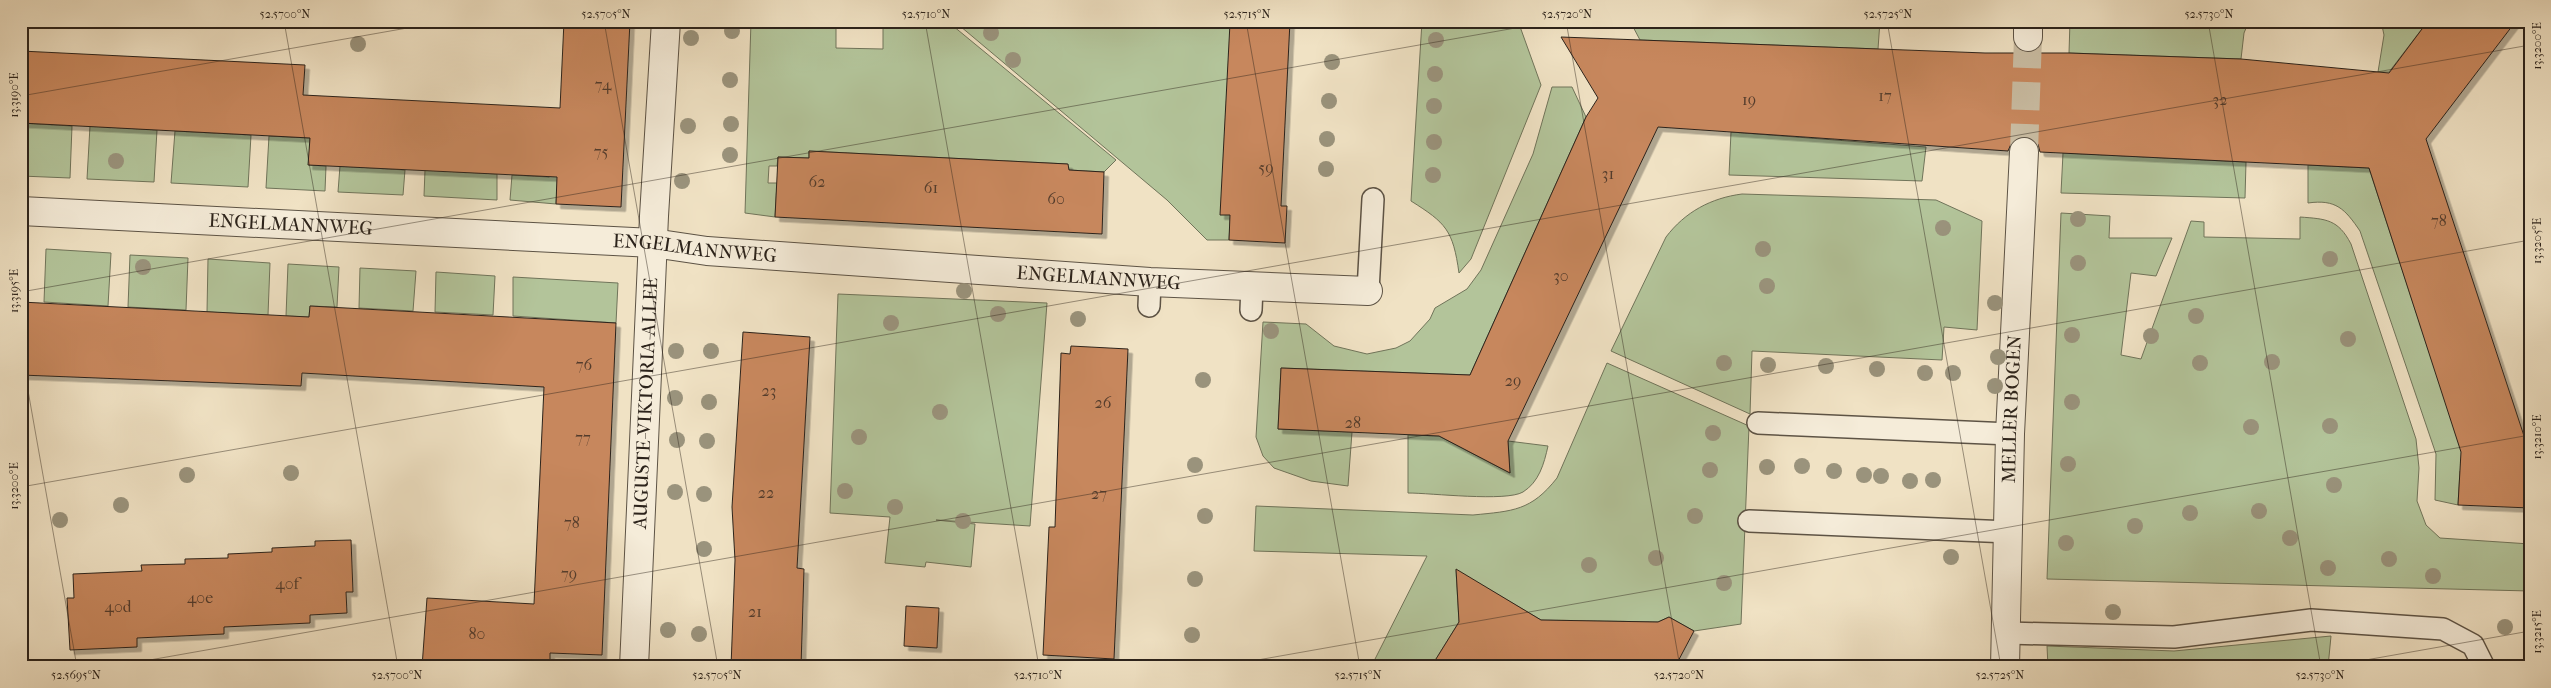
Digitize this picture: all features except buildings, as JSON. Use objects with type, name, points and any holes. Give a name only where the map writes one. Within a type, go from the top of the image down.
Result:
[{"type":"street","name":"AUGUSTE-VIKTORIA-ALLEE","points":[[634,667],[653,243],[666,21]]},
{"type":"street","name":"MELLER BOGEN","points":[[2005,667],[2010,434],[2024,152]]},
{"type":"street","name":"ENGELMANNWEG","points":[[21,211],[653,243],[707,251],[1150,294],[1252,298],[1368,291]]},
{"type":"lane","points":[[1368,291],[1373,199]]},
{"type":"lane","points":[[1758,423],[2010,434]]},
{"type":"lane","points":[[1749,521],[2009,532]]},
{"type":"lane","points":[[2007,633],[2174,637],[2311,620],[2443,629],[2473,645],[2484,667]]},
{"type":"green space","points":[[751,21],[836,21],[836,48],[883,49],[883,21],[947,21],[1116,160],[1104,172],[1069,170],[1067,164],[809,151],[809,158],[778,157],[777,166],[769,166],[768,183],[777,183],[775,217],[745,213]]},
{"type":"green space","points":[[954,21],[1241,21],[1229,240],[1207,240],[1167,200]]},
{"type":"green space","points":[[1422,21],[1518,21],[1541,85],[1471,259],[1459,273],[1454,247],[1446,229],[1432,215],[1411,201]]},
{"type":"green space","points":[[1630,21],[1880,21],[1878,49],[1640,40]]},
{"type":"green space","points":[[2070,21],[2249,21],[2244,33],[2241,59],[2069,53]]},
{"type":"green space","points":[[2381,21],[2428,21],[2389,72],[2378,72],[2384,35]]},
{"type":"green space","points":[[1552,87],[1572,87],[1586,117],[1470,375],[1281,368],[1278,429],[1352,432],[1348,486],[1311,481],[1274,468],[1263,456],[1256,437],[1263,322],[1306,324],[1334,346],[1367,354],[1396,348],[1410,341],[1430,319],[1435,308],[1467,289],[1481,270],[1533,154]]},
{"type":"green space","points":[[21,123],[72,126],[70,178],[21,176]]},
{"type":"green space","points":[[90,126],[157,130],[154,182],[87,179]]},
{"type":"green space","points":[[175,131],[251,135],[248,187],[171,183]]},
{"type":"green space","points":[[1731,132],[1926,147],[1922,181],[1729,175]]},
{"type":"green space","points":[[269,136],[310,138],[309,165],[326,166],[325,191],[266,188]]},
{"type":"green space","points":[[2063,153],[2246,162],[2245,198],[2061,193]]},
{"type":"green space","points":[[2308,165],[2369,168],[2468,471],[2460,471],[2458,505],[2435,500],[2436,454],[2360,231],[2339,207],[2326,203],[2308,203]]},
{"type":"green space","points":[[340,166],[405,170],[403,195],[338,192]]},
{"type":"green space","points":[[425,170],[497,174],[497,200],[424,196]]},
{"type":"green space","points":[[558,171],[556,204],[510,200],[512,175],[549,177]]},
{"type":"green space","points":[[1742,194],[1936,200],[1982,221],[1977,330],[1944,327],[1942,360],[1752,351],[1750,414],[1611,351],[1666,237],[1673,228],[1690,213],[1709,203]]},
{"type":"green space","points":[[2061,213],[2110,216],[2109,238],[2172,238],[2156,276],[2131,273],[2121,355],[2141,359],[2191,221],[2204,222],[2204,237],[2300,239],[2300,217],[2324,220],[2336,225],[2351,244],[2416,439],[2419,468],[2417,501],[2426,525],[2440,538],[2530,544],[2530,591],[2047,579]]},
{"type":"green space","points":[[21,248],[26,248],[23,301],[21,301]]},
{"type":"green space","points":[[46,249],[111,253],[108,306],[44,302]]},
{"type":"green space","points":[[130,255],[188,258],[186,310],[128,307]]},
{"type":"green space","points":[[208,259],[270,263],[268,315],[207,312]]},
{"type":"green space","points":[[288,264],[339,267],[337,307],[310,306],[309,317],[286,316]]},
{"type":"green space","points":[[360,268],[416,271],[413,311],[359,308]]},
{"type":"green space","points":[[436,272],[495,276],[493,315],[435,312]]},
{"type":"green space","points":[[513,277],[618,283],[616,323],[513,316]]},
{"type":"green space","points":[[838,294],[1047,303],[1030,526],[936,520],[975,524],[971,567],[926,562],[925,567],[885,563],[890,517],[830,513]]},
{"type":"green space","points":[[1607,363],[1749,426],[1741,624],[1694,631],[1669,617],[1658,622],[1541,620],[1456,570],[1459,622],[1431,667],[1371,667],[1427,556],[1254,551],[1256,506],[1473,515],[1510,510],[1530,503],[1548,489],[1557,478]]},
{"type":"green space","points":[[1408,435],[1439,436],[1510,473],[1508,441],[1548,446],[1543,466],[1537,478],[1523,492],[1514,495],[1485,497],[1408,493]]},
{"type":"green space","points":[[2331,636],[2328,667],[2048,667],[2047,646],[2174,651]]},
{"type":"tunnel","points":[[2024,152],[2028,37]]}]
